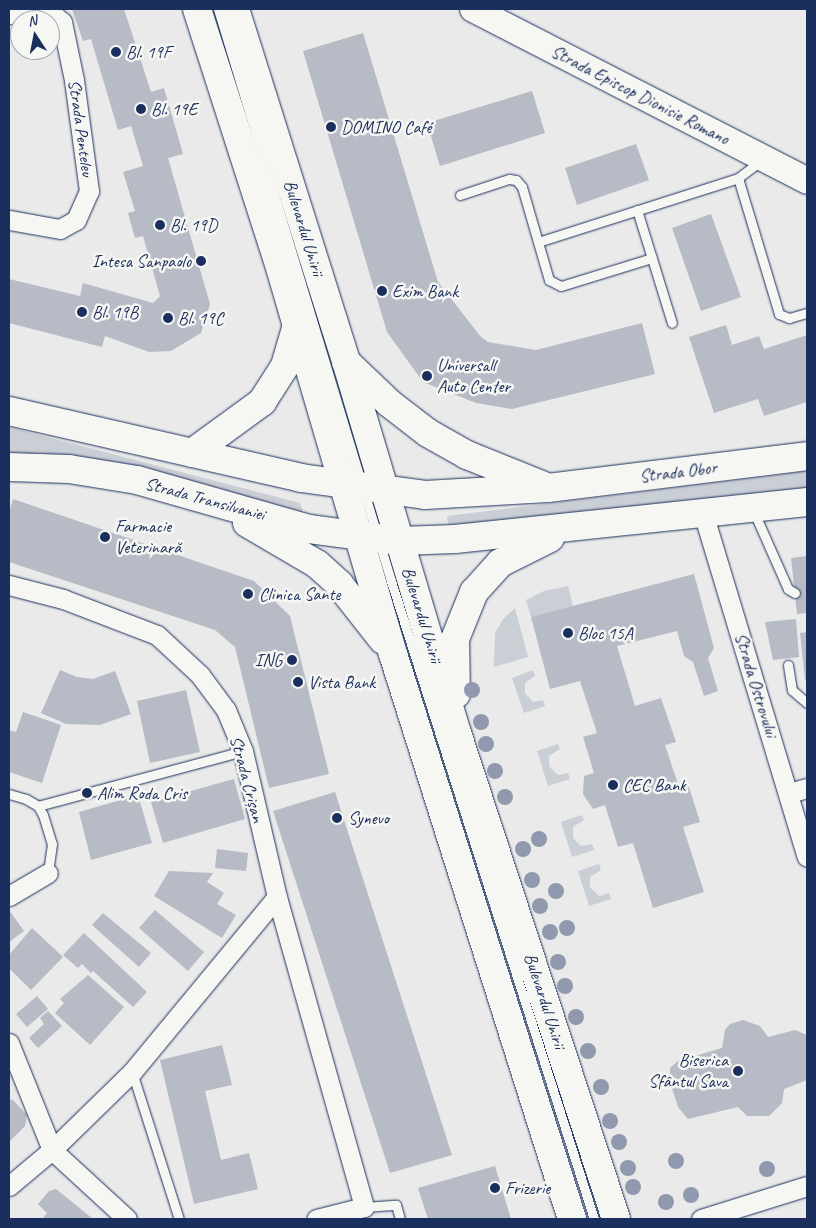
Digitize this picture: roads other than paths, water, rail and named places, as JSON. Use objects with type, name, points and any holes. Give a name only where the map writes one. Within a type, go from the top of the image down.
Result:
[{"type":"main road","name":"Bulevardul Unirii","points":[[197,9],[297,325],[364,489],[379,539],[457,733],[616,1219]]},
{"type":"main road","name":"Bulevardul Unirii","points":[[235,9],[346,362],[364,489],[379,539],[393,654],[572,1219]]},
{"type":"main road","points":[[192,453],[262,402],[285,366],[297,325]]},
{"type":"main road","points":[[346,362],[388,402],[428,433],[467,455],[548,488]]},
{"type":"main road","points":[[9,411],[192,453],[364,489]]},
{"type":"main road","name":"Strada Obor","points":[[364,489],[446,495],[548,488],[807,456]]},
{"type":"main road","name":"Strada Transilvaniei","points":[[9,467],[68,469],[137,480],[309,529],[379,539],[436,541],[580,527]]},
{"type":"main road","points":[[188,493],[270,533],[317,564],[357,604],[393,654]]},
{"type":"main road","points":[[457,733],[455,639],[474,592],[500,563],[531,544],[580,527],[807,502]]},
{"type":"street","name":"Strada Episcop Dionisie Romano","points":[[473,9],[807,181]]},
{"type":"street","name":"Strada Penteleu","points":[[9,220],[60,229],[76,220],[89,191],[74,80],[62,22],[60,20]]},
{"type":"street","name":"Strada Ostrovului","points":[[703,513],[798,790],[807,857]]},
{"type":"street","name":"Strada Crișan","points":[[9,585],[109,614],[157,635],[200,675],[226,710],[243,751],[277,897],[364,1207]]},
{"type":"street","points":[[9,896],[48,872]]},
{"type":"street","points":[[9,1186],[52,1150],[132,1072],[277,897]]},
{"type":"street","points":[[9,1043],[52,1150],[127,1219]]},
{"type":"street","points":[[701,1219],[807,1186]]},
{"type":"street","points":[[316,1219],[364,1207]]},
{"type":"lane","points":[[218,9],[364,489]]},
{"type":"lane","points":[[538,242],[738,178],[764,158]]},
{"type":"lane","points":[[738,178],[779,314],[789,318],[807,313]]},
{"type":"lane","points":[[460,195],[508,179],[516,180],[522,187],[549,280],[561,286],[652,258]]},
{"type":"lane","points":[[637,210],[672,323]]},
{"type":"lane","points":[[752,508],[788,589],[795,593]]},
{"type":"lane","name":"Bulevardul Unirii","points":[[379,539],[594,1219]]},
{"type":"lane","points":[[788,665],[792,690],[807,702]]},
{"type":"lane","points":[[9,794],[38,806],[243,751]]},
{"type":"lane","points":[[38,806],[52,844],[48,872]]},
{"type":"lane","points":[[132,1072],[179,1219]]},
{"type":"lane","points":[[364,1207],[396,1205],[400,1219]]},
{"type":"place","name":"Bl. 19F","points":[[116,52]]},
{"type":"place","name":"Bl. 19E","points":[[141,109]]},
{"type":"place","name":"DOMINO Café","points":[[331,127]]},
{"type":"place","name":"Bl. 19D","points":[[160,225]]},
{"type":"place","name":"Intesa Sanpaolo","points":[[201,261]]},
{"type":"place","name":"Exim Bank","points":[[382,291]]},
{"type":"place","name":"Bl. 19B","points":[[82,312]]},
{"type":"place","name":"Bl. 19C","points":[[168,318]]},
{"type":"place","name":"Universall Auto Center","points":[[427,376]]},
{"type":"place","name":"Farmacie Veterinară","points":[[105,537]]},
{"type":"place","name":"Clinica Sante","points":[[248,594]]},
{"type":"place","name":"Bloc 15A","points":[[568,633]]},
{"type":"place","name":"ING","points":[[292,660]]},
{"type":"place","name":"Vista Bank","points":[[298,682]]},
{"type":"place","name":"CEC Bank","points":[[613,785]]},
{"type":"place","name":"Alim Roda Cris","points":[[87,793]]},
{"type":"place","name":"Synevo","points":[[337,818]]},
{"type":"place","name":"Biserica Sfântul Sava","points":[[738,1071]]},
{"type":"place","name":"Frizerie","points":[[495,1188]]}]
